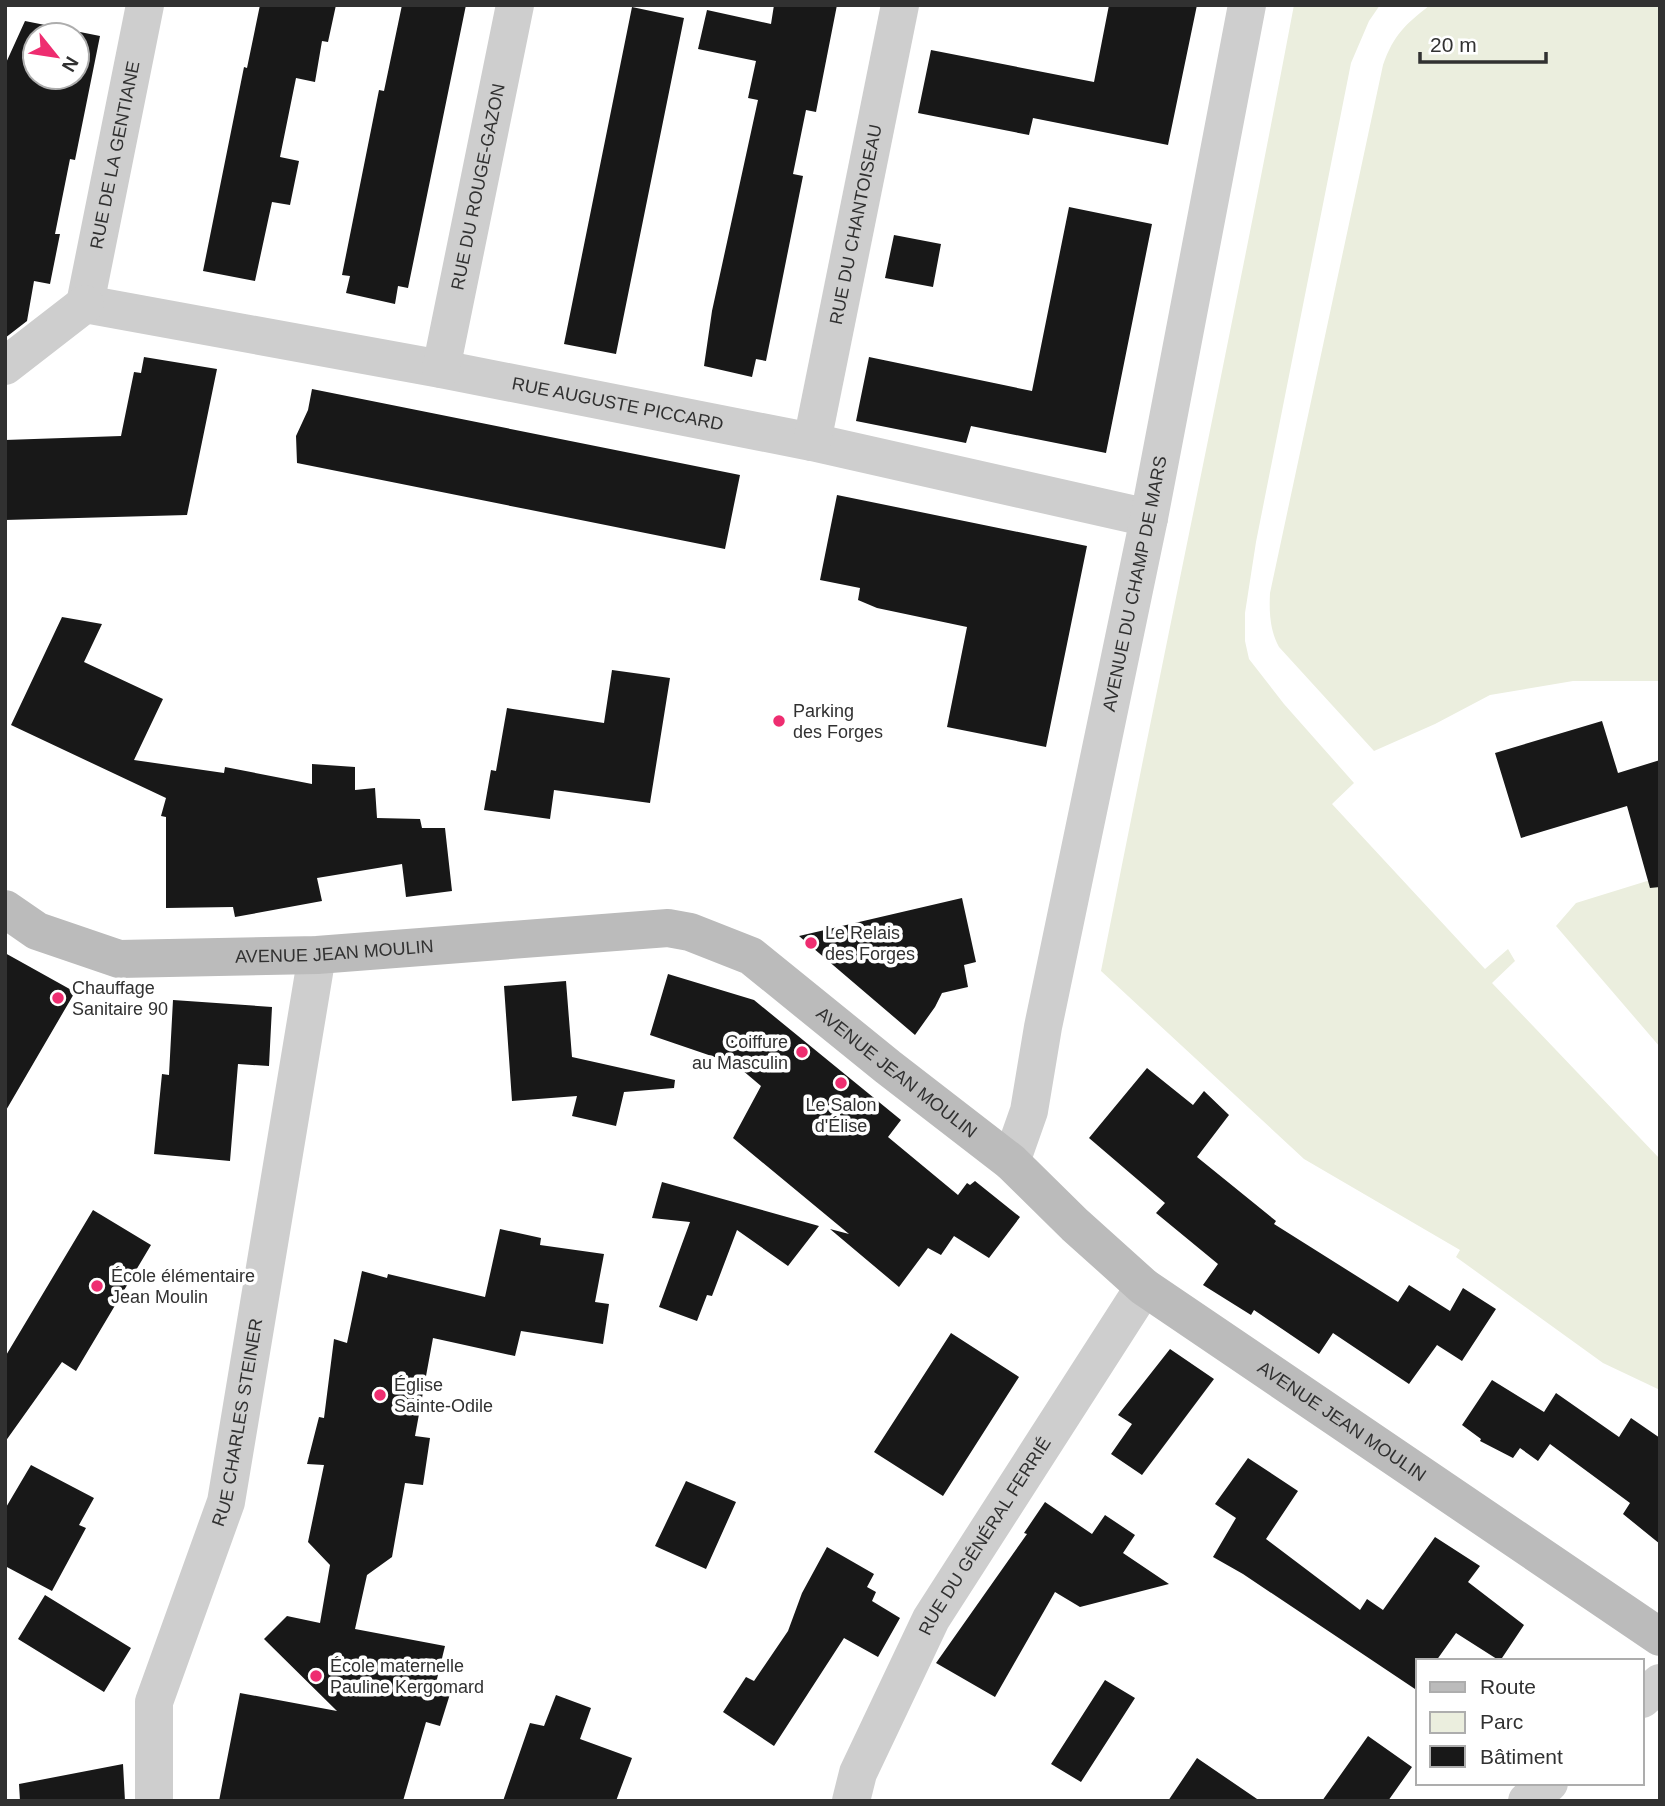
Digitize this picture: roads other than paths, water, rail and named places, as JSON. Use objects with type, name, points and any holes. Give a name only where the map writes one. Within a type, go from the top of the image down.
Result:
[{"type":"main road","name":"AVENUE JEAN MOULIN","points":[[5,909],[37,932],[119,959],[317,955],[668,928],[690,932],[751,956],[1011,1162],[1144,1287],[1660,1637]]},
{"type":"street","name":"RUE DE LA GENTIANE","points":[[85,304],[145,5]]},
{"type":"street","name":"RUE DU ROUGE-GAZON","points":[[441,369],[515,5]]},
{"type":"street","name":"RUE DU CHANTOISEAU","points":[[812,442],[900,5]]},
{"type":"street","name":"AVENUE DU CHAMP DE MARS","points":[[1011,1162],[1028,1111],[1149,518],[1247,5]]},
{"type":"street","points":[[5,366],[85,304]]},
{"type":"street","name":"RUE AUGUSTE PICCARD","points":[[85,304],[441,369],[812,442],[1149,518]]},
{"type":"street","name":"RUE CHARLES STEINER","points":[[154,1801],[154,1702],[226,1502],[317,955]]},
{"type":"street","name":"RUE DU GÉNÉRAL FERRIÉ","points":[[851,1801],[858,1773],[931,1619],[1144,1287]]},
{"type":"street","points":[[1644,1697],[1660,1683]]},
{"type":"place","name":"Parking des Forges","points":[[779,721]]},
{"type":"place","name":"Le Relais des Forges","points":[[811,943]]},
{"type":"place","name":"Chauffage Sanitaire 90","points":[[58,998]]},
{"type":"place","name":"Coiffure au Masculin","points":[[802,1052]]},
{"type":"place","name":"Le Salon d'Élise","points":[[841,1083]]},
{"type":"place","name":"École élémentaire Jean Moulin","points":[[97,1286]]},
{"type":"place","name":"Église Sainte-Odile","points":[[380,1395]]},
{"type":"place","name":"École maternelle Pauline Kergomard","points":[[316,1676]]}]
